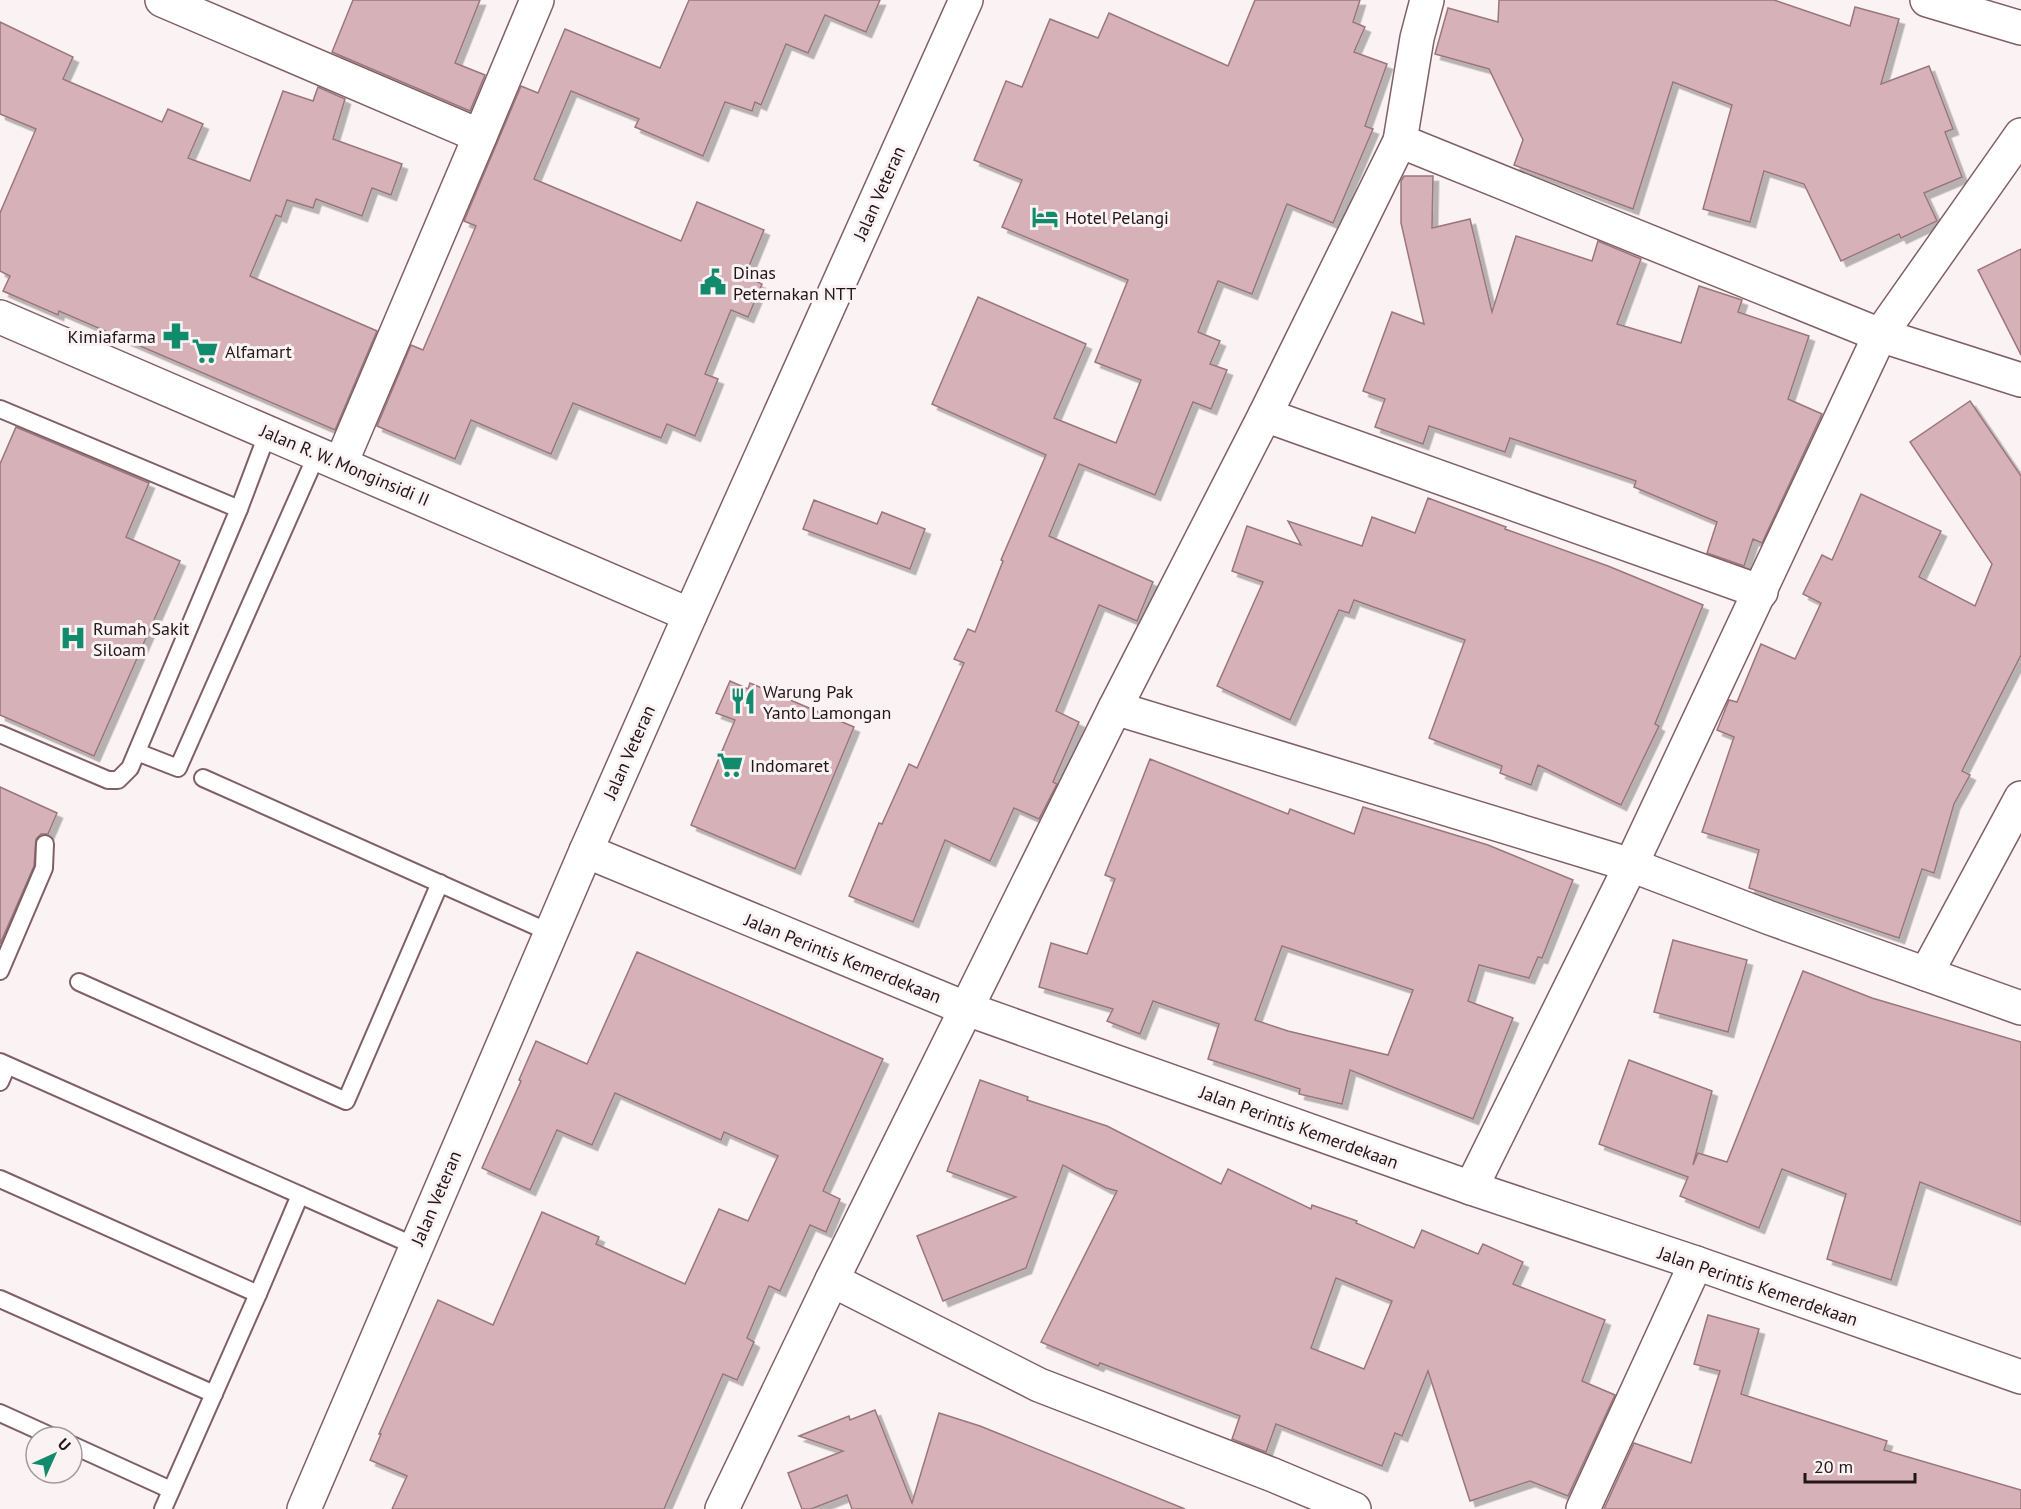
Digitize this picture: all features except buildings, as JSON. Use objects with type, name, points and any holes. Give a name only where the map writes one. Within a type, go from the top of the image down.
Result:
[{"type":"street","points":[[162,0],[480,136]]},
{"type":"street","points":[[329,459],[480,136],[537,0]]},
{"type":"street","name":"Jalan Veteran","points":[[304,1509],[586,851],[966,0]]},
{"type":"street","points":[[722,1509],[832,1280],[1115,708],[1265,415],[1400,141],[1417,38],[1427,0]]},
{"type":"street","points":[[1927,0],[2021,28]]},
{"type":"street","points":[[1472,1188],[1631,865],[1880,335],[2021,135]]},
{"type":"street","points":[[1400,141],[1880,335],[2021,380]]},
{"type":"street","name":"Jalan R. W. Monginsidi II","points":[[0,317],[690,615]]},
{"type":"street","points":[[1265,415],[1761,592]]},
{"type":"street","points":[[1115,708],[1631,865],[2021,1008]]},
{"type":"street","points":[[1926,975],[2021,798]]},
{"type":"street","name":"Jalan Perintis Kemerdekaan","points":[[586,851],[967,1009],[1472,1188],[1696,1263],[2021,1377]]},
{"type":"street","points":[[1583,1509],[1696,1263]]},
{"type":"street","points":[[832,1280],[1039,1385],[1273,1475],[1354,1509]]},
{"type":"lane","points":[[0,409],[239,509]]},
{"type":"lane","points":[[0,734],[108,780],[118,780],[130,768],[239,509],[268,432]]},
{"type":"lane","points":[[137,752],[178,768],[329,459]]},
{"type":"lane","points":[[202,778],[551,933]]},
{"type":"lane","points":[[0,971],[5,946],[44,868],[45,844]]},
{"type":"lane","points":[[79,982],[346,1101],[440,883]]},
{"type":"lane","points":[[0,1083],[3,1064],[415,1246]]},
{"type":"lane","points":[[0,1179],[258,1294]]},
{"type":"lane","points":[[163,1509],[300,1195]]},
{"type":"lane","points":[[0,1299],[214,1394]]},
{"type":"lane","points":[[0,1413],[26,1425]]},
{"type":"lane","points":[[84,1450],[171,1490]]},
{"type":"place","name":"Hotel Pelangi","points":[[1045,217]]},
{"type":"place","name":"Dinas Peternakan NTT","points":[[713,282]]},
{"type":"place","name":"Kimiafarma","points":[[176,336]]},
{"type":"place","name":"Alfamart","points":[[205,351]]},
{"type":"place","name":"Rumah Sakit Siloam","points":[[73,638]]},
{"type":"place","name":"Warung Pak Yanto Lamongan","points":[[743,701]]},
{"type":"place","name":"Indomaret","points":[[730,765]]}]
